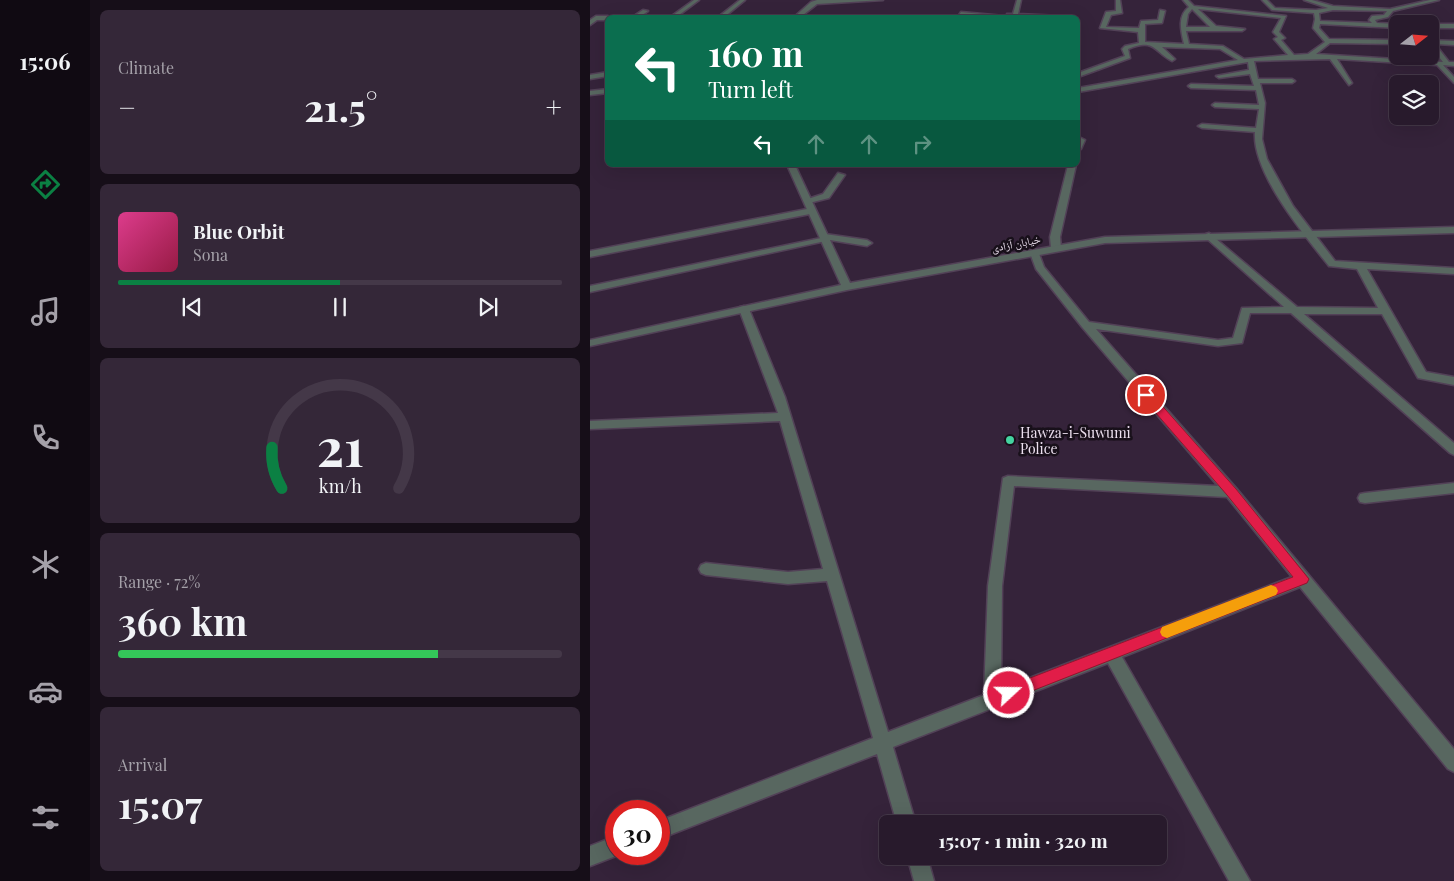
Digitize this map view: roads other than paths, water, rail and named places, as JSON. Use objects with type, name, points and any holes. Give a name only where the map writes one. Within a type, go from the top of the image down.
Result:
[{"type":"street","points":[[675,15],[697,0]]},
{"type":"street","points":[[723,15],[743,0]]},
{"type":"street","points":[[798,15],[814,1],[881,0]]},
{"type":"street","points":[[1013,15],[1019,0]]},
{"type":"street","points":[[1118,0],[1119,13],[1108,13],[1108,18],[1103,28],[1140,30]]},
{"type":"street","points":[[1185,0],[1215,28]]},
{"type":"street","points":[[1264,0],[1274,10],[1316,12],[1333,8]]},
{"type":"street","points":[[1306,0],[1333,8],[1391,10],[1436,0]]},
{"type":"street","points":[[1192,7],[1226,12],[1389,26]]},
{"type":"street","points":[[1187,46],[1183,30],[1184,16],[1192,7]]},
{"type":"street","points":[[988,15],[989,8]]},
{"type":"street","points":[[1377,25],[1372,20],[1374,17],[1386,16],[1391,10]]},
{"type":"street","points":[[638,15],[645,11]]},
{"type":"street","points":[[1142,44],[1140,30],[1143,22],[1160,22],[1162,11]]},
{"type":"street","points":[[1316,12],[1316,28],[1327,41]]},
{"type":"street","points":[[961,14],[974,15]]},
{"type":"street","points":[[1284,17],[1276,32],[1282,38],[1277,39],[1293,57]]},
{"type":"street","points":[[590,23],[596,18],[605,18]]},
{"type":"street","points":[[1357,24],[1360,30]]},
{"type":"street","points":[[1439,26],[1454,26]]},
{"type":"street","points":[[1183,30],[1242,29]]},
{"type":"street","points":[[1327,41],[1366,38],[1389,41]]},
{"type":"street","points":[[1310,56],[1324,47],[1327,41]]},
{"type":"street","points":[[1439,42],[1454,43]]},
{"type":"street","points":[[1080,74],[1128,57],[1127,47],[1142,44],[1221,47],[1251,66],[1261,67]]},
{"type":"street","points":[[1157,45],[1172,59]]},
{"type":"street","points":[[1439,51],[1451,64]]},
{"type":"street","points":[[1219,76],[1251,66],[1293,57],[1310,56],[1389,61]]},
{"type":"street","points":[[1333,58],[1349,83]]},
{"type":"street","points":[[1080,90],[1242,60]]},
{"type":"street","points":[[1439,64],[1451,64]]},
{"type":"street","points":[[1439,64],[1454,81]]},
{"type":"street","points":[[1251,66],[1262,107],[1258,142],[1269,175],[1308,234],[1332,264],[1454,271]]},
{"type":"street","points":[[590,77],[605,74]]},
{"type":"street","points":[[1191,86],[1256,85],[1292,81]]},
{"type":"street","points":[[590,93],[605,91]]},
{"type":"street","points":[[1215,105],[1262,107]]},
{"type":"street","points":[[1202,126],[1258,130]]},
{"type":"street","points":[[792,167],[847,287]]},
{"type":"street","points":[[1056,248],[1055,238],[1072,167]]},
{"type":"street","points":[[590,254],[810,206],[826,196],[841,175]]},
{"type":"street","name":"خیابان آزادی","points":[[590,343],[847,287],[1105,240],[1454,230]]},
{"type":"street","points":[[1209,236],[1454,450]]},
{"type":"street","points":[[590,289],[826,238],[867,244]]},
{"type":"street","points":[[1035,253],[1039,267],[1086,325],[1231,492],[1454,763]]},
{"type":"street","points":[[1360,266],[1422,375],[1454,381]]},
{"type":"street","points":[[744,309],[785,417],[904,815]]},
{"type":"street","points":[[1086,325],[1229,343],[1238,341],[1246,310],[1385,312]]},
{"type":"street","points":[[590,425],[785,417]]},
{"type":"street","points":[[992,700],[995,586],[1008,481],[1231,492]]},
{"type":"street","points":[[1365,498],[1454,488]]},
{"type":"street","points":[[706,569],[788,578],[832,574]]},
{"type":"street","points":[[670,826],[1302,579]]},
{"type":"street","points":[[1111,653],[1240,881]]},
{"type":"street","points":[[590,856],[605,850]]},
{"type":"street","points":[[919,865],[924,881]]},
{"type":"place","name":"Hawza-i-Suwumi Police","points":[[1010,440]]}]
